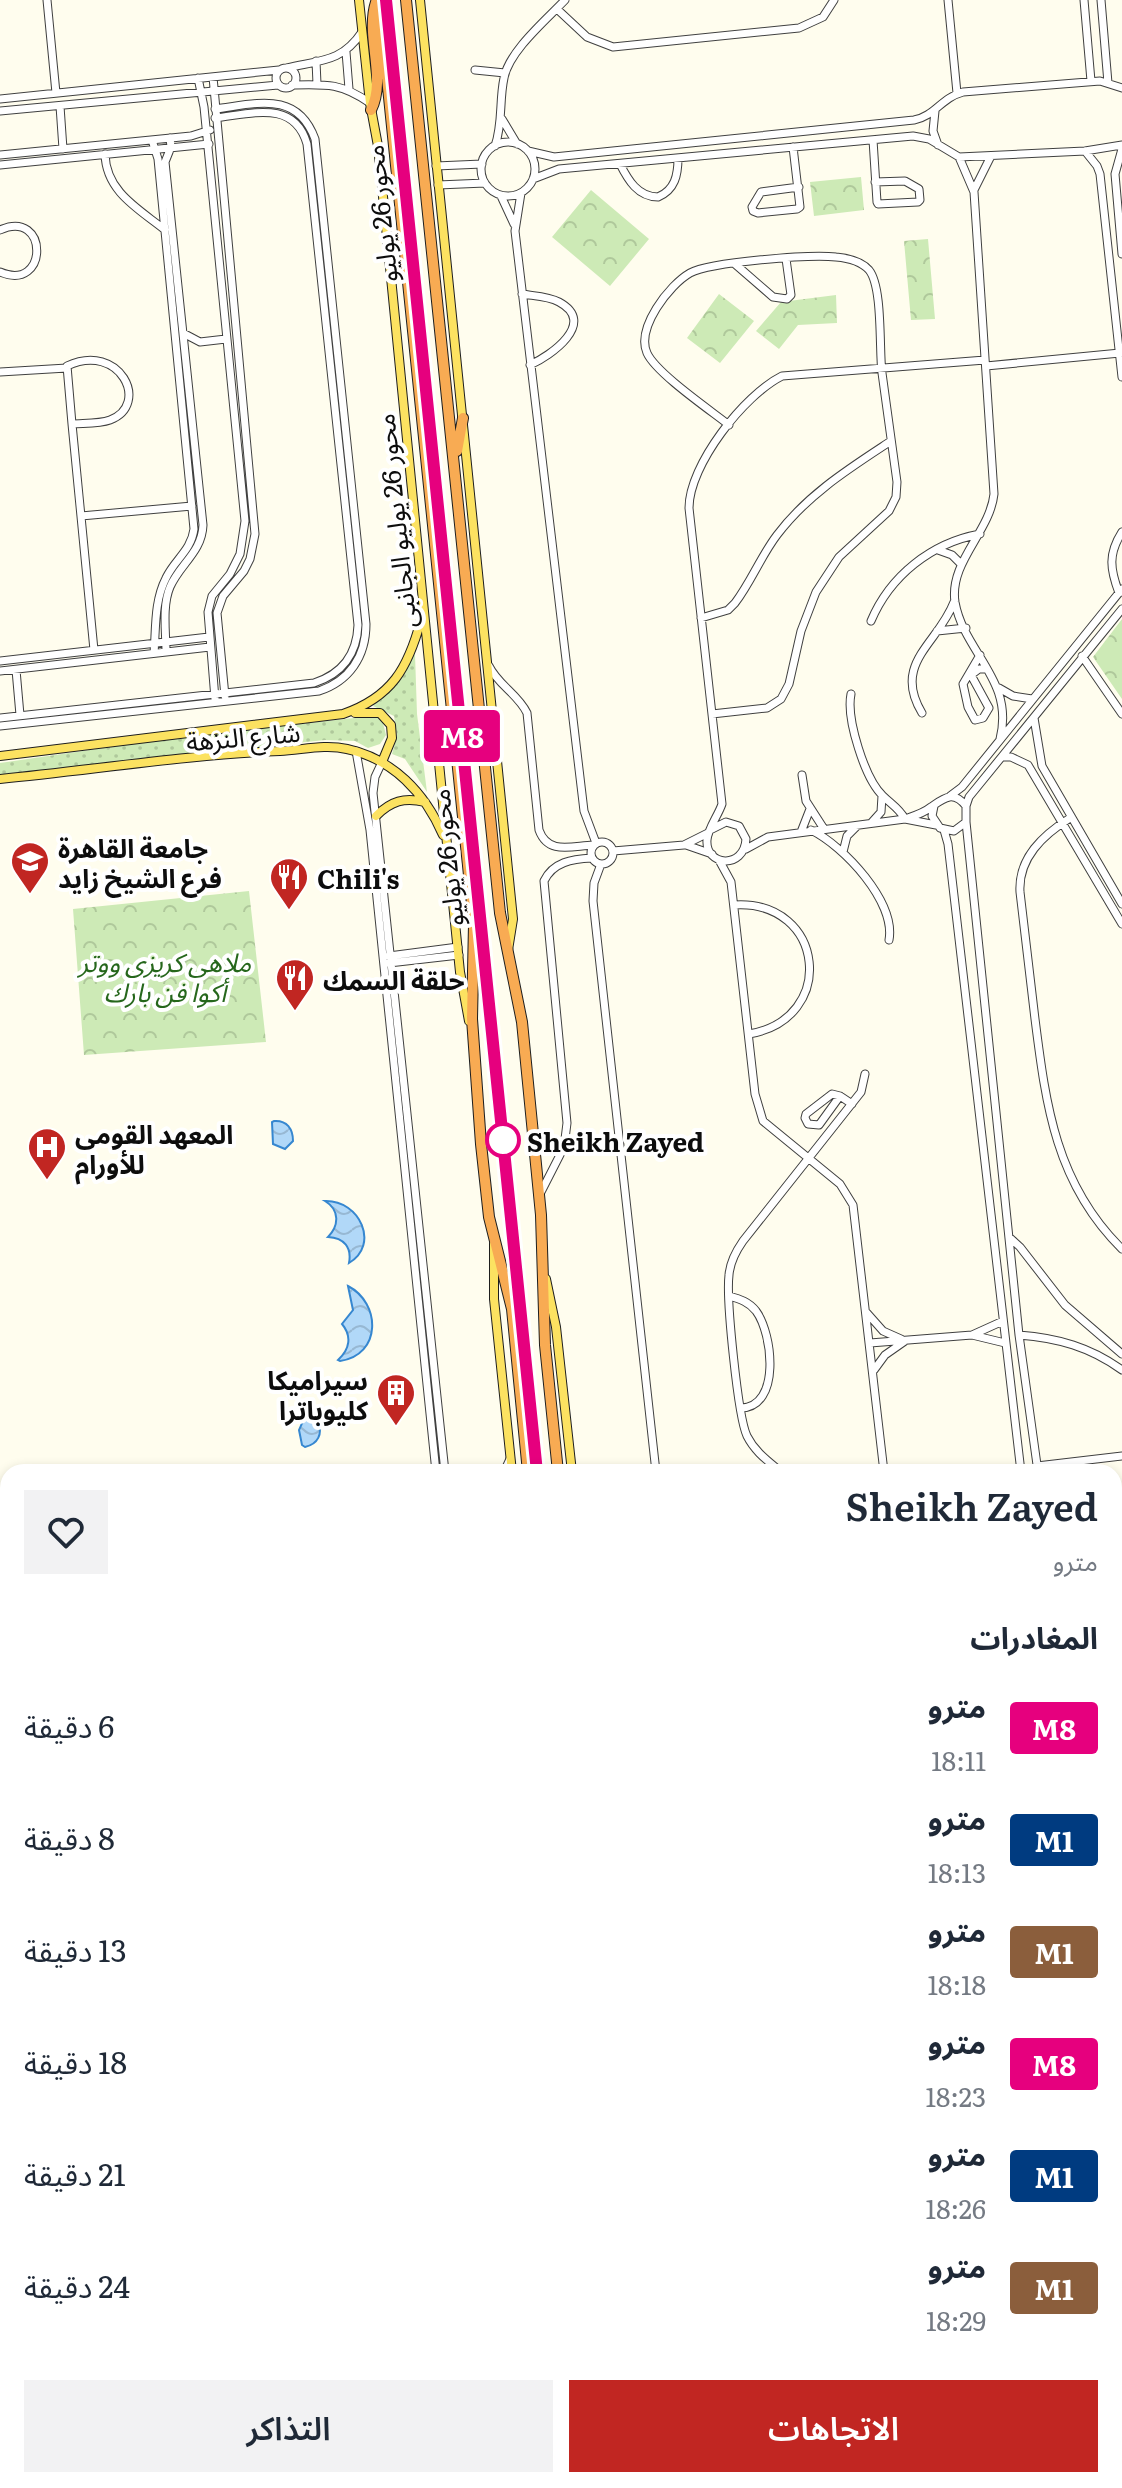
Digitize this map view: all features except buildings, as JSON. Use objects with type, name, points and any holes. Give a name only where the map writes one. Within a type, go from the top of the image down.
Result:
[{"type":"highway","points":[[371,107],[377,95],[373,20],[378,0]]},
{"type":"highway","name":"محور 26 يوليو","points":[[378,0],[474,924],[473,1038],[485,1181],[494,1239],[512,1309],[527,1464]]},
{"type":"highway","name":"محور 26 يوليو","points":[[406,0],[500,913],[522,1022],[539,1196],[545,1345],[557,1464]]},
{"type":"highway","points":[[454,465],[463,418]]},
{"type":"main road","name":"محور 26 يوليو الجانبى","points":[[359,0],[379,162],[458,951],[473,1038]]},
{"type":"main road","points":[[420,0],[513,919],[508,951]]},
{"type":"main road","name":"شارع النزهة","points":[[0,756],[343,714],[376,698],[398,676],[413,649],[423,612]]},
{"type":"main road","points":[[343,714],[374,711],[388,720],[393,731],[392,738],[382,762]]},
{"type":"main road","name":"شارع النزهة","points":[[0,779],[324,747],[356,751],[382,762],[406,780],[426,802],[447,844]]},
{"type":"main road","points":[[376,816],[400,800],[411,798],[426,802]]},
{"type":"main road","points":[[494,1239],[494,1299],[511,1464]]},
{"type":"main road","points":[[544,1272],[556,1327],[571,1464]]},
{"type":"street","points":[[47,0],[56,93]]},
{"type":"street","points":[[495,146],[502,119],[505,73],[527,40],[565,0]]},
{"type":"street","points":[[557,9],[587,37],[613,47],[799,28],[823,17],[834,0]]},
{"type":"street","points":[[948,0],[957,93]]},
{"type":"street","points":[[1084,0],[1091,81]]},
{"type":"street","points":[[1101,0],[1108,83]]},
{"type":"street","points":[[0,99],[283,69],[346,52],[362,32]]},
{"type":"street","points":[[346,52],[349,89]]},
{"type":"street","points":[[316,61],[317,84]]},
{"type":"street","points":[[278,85],[276,79],[283,69]]},
{"type":"street","points":[[283,69],[295,76],[292,85]]},
{"type":"street","points":[[475,70],[505,73]]},
{"type":"street","points":[[213,77],[255,534],[244,571],[223,596],[217,613],[225,697]]},
{"type":"street","points":[[198,78],[206,131],[245,532],[236,564],[209,604],[215,699]]},
{"type":"street","points":[[502,119],[517,144],[528,151],[554,157],[922,119],[957,93],[1091,81],[1122,88]]},
{"type":"street","points":[[0,111],[200,90],[278,85],[287,88],[317,84],[349,89],[371,107]]},
{"type":"street","points":[[0,726],[225,697],[309,693],[328,688],[352,671],[362,654],[315,139],[302,116],[278,103],[215,109]]},
{"type":"street","points":[[60,106],[63,149]]},
{"type":"street","points":[[935,109],[933,123],[938,145]]},
{"type":"street","points":[[215,118],[278,113],[294,121],[305,135],[362,635]]},
{"type":"street","points":[[170,143],[216,129]]},
{"type":"street","points":[[514,226],[521,193],[533,179],[559,169],[921,137],[959,157],[1122,147],[1116,165],[1116,189],[1122,254]]},
{"type":"street","points":[[873,140],[875,182],[879,205],[920,200],[919,189],[906,181],[875,182]]},
{"type":"street","points":[[166,652],[168,594],[176,576],[195,553],[202,536],[165,162],[170,143]]},
{"type":"street","points":[[0,155],[170,143],[217,143]]},
{"type":"street","points":[[485,183],[484,157],[502,143],[517,144]]},
{"type":"street","points":[[0,165],[105,154],[152,145]]},
{"type":"street","points":[[152,145],[158,159],[193,536],[188,549],[164,582],[158,601],[154,653]]},
{"type":"street","points":[[793,147],[799,187],[801,205],[797,209],[753,211],[752,207],[761,192],[799,187]]},
{"type":"street","points":[[528,151],[533,160],[533,179]]},
{"type":"street","points":[[1085,151],[1097,166],[1103,190],[1122,377]]},
{"type":"street","points":[[105,154],[109,178],[118,192],[165,230]]},
{"type":"street","points":[[974,192],[991,156]]},
{"type":"street","points":[[922,713],[914,700],[912,675],[921,651],[955,601],[961,564],[980,534],[994,494],[974,192],[959,157]]},
{"type":"street","points":[[620,164],[637,190],[643,195],[658,197],[672,186],[678,172],[678,158]]},
{"type":"street","points":[[436,166],[482,164]]},
{"type":"street","points":[[438,185],[485,183],[501,196],[514,226],[584,811],[594,844],[590,852],[592,858],[601,864]]},
{"type":"street","points":[[1103,190],[1116,189]]},
{"type":"street","points":[[501,196],[521,193]]},
{"type":"street","points":[[0,230],[14,226],[25,229],[36,242],[38,253],[34,264],[26,272],[15,276],[0,272]]},
{"type":"street","points":[[712,714],[767,708],[787,691],[801,631],[816,592],[839,557],[885,516],[896,497],[877,290],[868,268],[856,261],[837,257],[786,259],[701,269],[682,279],[648,321],[644,336],[646,351],[652,361],[729,425]]},
{"type":"street","points":[[735,264],[773,297],[787,299],[791,295],[786,259]]},
{"type":"street","points":[[522,294],[561,303],[568,310],[573,324],[563,344],[530,365]]},
{"type":"street","points":[[183,333],[200,342],[226,339]]},
{"type":"street","points":[[186,359],[200,342]]},
{"type":"street","points":[[883,1464],[853,1205],[840,1184],[771,1129],[760,1116],[731,882],[707,844],[722,804],[689,496],[696,474],[729,425],[758,393],[782,376],[1120,353]]},
{"type":"street","points":[[0,372],[67,368],[70,364],[100,361],[122,372],[128,387],[126,404],[116,417],[109,421],[72,424]]},
{"type":"street","points":[[67,368],[94,650]]},
{"type":"street","points":[[701,618],[728,610],[735,603],[778,534],[809,500],[834,479],[891,441]]},
{"type":"street","points":[[81,516],[192,506]]},
{"type":"street","points":[[684,845],[728,861],[768,837],[905,819],[950,796],[962,787],[1120,591],[1110,567],[1112,551],[1122,532]]},
{"type":"street","points":[[871,621],[882,598],[902,574],[938,550],[962,538],[980,534]]},
{"type":"street","points":[[938,550],[952,555],[961,564]]},
{"type":"street","points":[[955,601],[997,687],[1004,712],[1000,739]]},
{"type":"street","points":[[1036,1464],[1019,1335],[966,806],[969,797],[1122,609]]},
{"type":"street","points":[[937,631],[966,628]]},
{"type":"street","points":[[0,661],[209,637]]},
{"type":"street","points":[[0,671],[210,647]]},
{"type":"street","points":[[1075,648],[1122,714]]},
{"type":"street","points":[[969,674],[989,705],[986,714],[979,720],[972,717],[963,684],[980,655]]},
{"type":"street","points":[[489,666],[527,713],[538,825],[543,840],[555,848],[608,843],[613,851]]},
{"type":"street","points":[[969,674],[987,669]]},
{"type":"street","points":[[16,670],[20,715]]},
{"type":"street","points":[[997,687],[1013,696],[1032,699]]},
{"type":"street","points":[[851,694],[849,705],[853,733],[860,754],[882,796],[896,805],[905,819],[954,831],[966,822]]},
{"type":"street","points":[[0,718],[215,699]]},
{"type":"street","points":[[1034,718],[1041,762],[1070,818],[1122,904]]},
{"type":"street","points":[[356,751],[379,877]]},
{"type":"street","points":[[1002,757],[1020,760],[1028,765],[1122,924]]},
{"type":"street","points":[[382,762],[373,787],[379,877],[444,1464]]},
{"type":"street","points":[[802,775],[803,793],[824,829]]},
{"type":"street","points":[[870,823],[881,812],[882,796]]},
{"type":"street","points":[[950,796],[959,798],[966,806]]},
{"type":"street","points":[[722,804],[746,839],[731,882]]},
{"type":"street","points":[[934,806],[932,816],[948,844],[1020,1464]]},
{"type":"street","points":[[801,832],[810,809]]},
{"type":"street","points":[[1070,818],[1031,853],[1024,861],[1019,876],[1042,1074],[1052,1132],[1062,1159],[1086,1204],[1122,1249]]},
{"type":"street","points":[[613,851],[684,845],[726,822],[768,837]]},
{"type":"street","points":[[843,852],[847,836],[858,824]]},
{"type":"street","points":[[811,830],[843,852],[867,880],[890,923],[889,940]]},
{"type":"street","points":[[613,851],[610,860],[601,864],[594,883],[593,901],[655,1464]]},
{"type":"street","points":[[539,1196],[561,1154],[567,1131],[544,881],[559,864],[592,858]]},
{"type":"street","points":[[735,905],[762,907],[787,920],[804,942],[810,964],[808,984],[796,1009],[775,1027],[749,1034]]},
{"type":"street","points":[[387,960],[458,951]]},
{"type":"street","points":[[965,993],[984,989]]},
{"type":"street","points":[[967,1006],[985,1004]]},
{"type":"street","points":[[772,1464],[753,1447],[744,1428],[729,1296],[730,1268],[737,1249],[864,1087],[865,1074]]},
{"type":"street","points":[[840,1096],[819,1125],[811,1126],[806,1122],[806,1114],[828,1096],[840,1096],[852,1104]]},
{"type":"street","points":[[410,1172],[435,1464]]},
{"type":"street","points":[[987,1187],[1003,1185]]},
{"type":"street","points":[[1009,1237],[1065,1305],[1122,1354]]},
{"type":"street","points":[[729,1296],[754,1308],[763,1325],[769,1351],[769,1378],[763,1396],[758,1404],[741,1408]]},
{"type":"street","points":[[866,1312],[883,1331],[907,1340]]},
{"type":"street","points":[[972,1335],[1003,1321]]},
{"type":"street","points":[[870,1343],[972,1335],[1005,1343]]},
{"type":"street","points":[[1019,1335],[1047,1337],[1074,1344],[1121,1366]]},
{"type":"street","points":[[874,1370],[891,1349],[907,1340]]},
{"type":"street","points":[[426,1372],[435,1371]]},
{"type":"street","points":[[1070,1464],[1122,1456]]},
{"type":"street","points":[[508,1464],[510,1459]]},
{"type":"green space","points":[[861,177],[864,210],[814,216],[810,182]]},
{"type":"green space","points":[[591,190],[649,239],[610,286],[552,237]]},
{"type":"green space","points":[[928,239],[935,319],[911,320],[904,241]]},
{"type":"green space","points":[[719,294],[754,321],[720,363],[687,338]]},
{"type":"green space","points":[[836,295],[837,323],[798,325],[779,349],[756,331],[781,302]]},
{"type":"green space","points":[[1122,619],[1122,699],[1093,657]]},
{"type":"green space","points":[[415,654],[417,714],[427,792],[405,759],[392,754],[397,736],[394,716],[373,706]]},
{"type":"green space","points":[[377,717],[383,723],[386,735],[380,744],[368,748],[355,741],[325,740],[0,776],[0,763],[165,739]]},
{"type":"green space","name":"ملاهى كريزى ووتر أكوا فن بارك","points":[[249,891],[266,1042],[84,1055],[73,909]]},
{"type":"water","points":[[274,1121],[286,1124],[292,1133],[293,1141],[285,1149],[273,1144]]},
{"type":"water","points":[[325,1201],[348,1208],[362,1225],[363,1246],[349,1263],[346,1244],[328,1237],[336,1218]]},
{"type":"water","points":[[348,1286],[367,1304],[372,1328],[364,1349],[354,1357],[340,1361],[348,1342],[342,1324],[353,1310]]},
{"type":"water","points":[[303,1421],[318,1422],[320,1434],[313,1444],[305,1447],[299,1430]]},
{"type":"railway","points":[[386,0],[497,1087]]},
{"type":"railway","points":[[513,1191],[541,1464]]},
{"type":"metro line","name":"M8","points":[[386,0],[536,1464]]},
{"type":"place","name":"جامعة القاهرة فرع الشيخ زايد","points":[[30,895]]},
{"type":"place","name":"Chili's","points":[[289,911]]},
{"type":"place","name":"حلقة السمك","points":[[295,1012]]},
{"type":"place","name":"Sheikh Zayed","points":[[503,1140]]},
{"type":"place","name":"المعهد القومى للأورام","points":[[47,1181]]},
{"type":"place","name":"سيراميكا كليوباترا","points":[[396,1427]]}]
